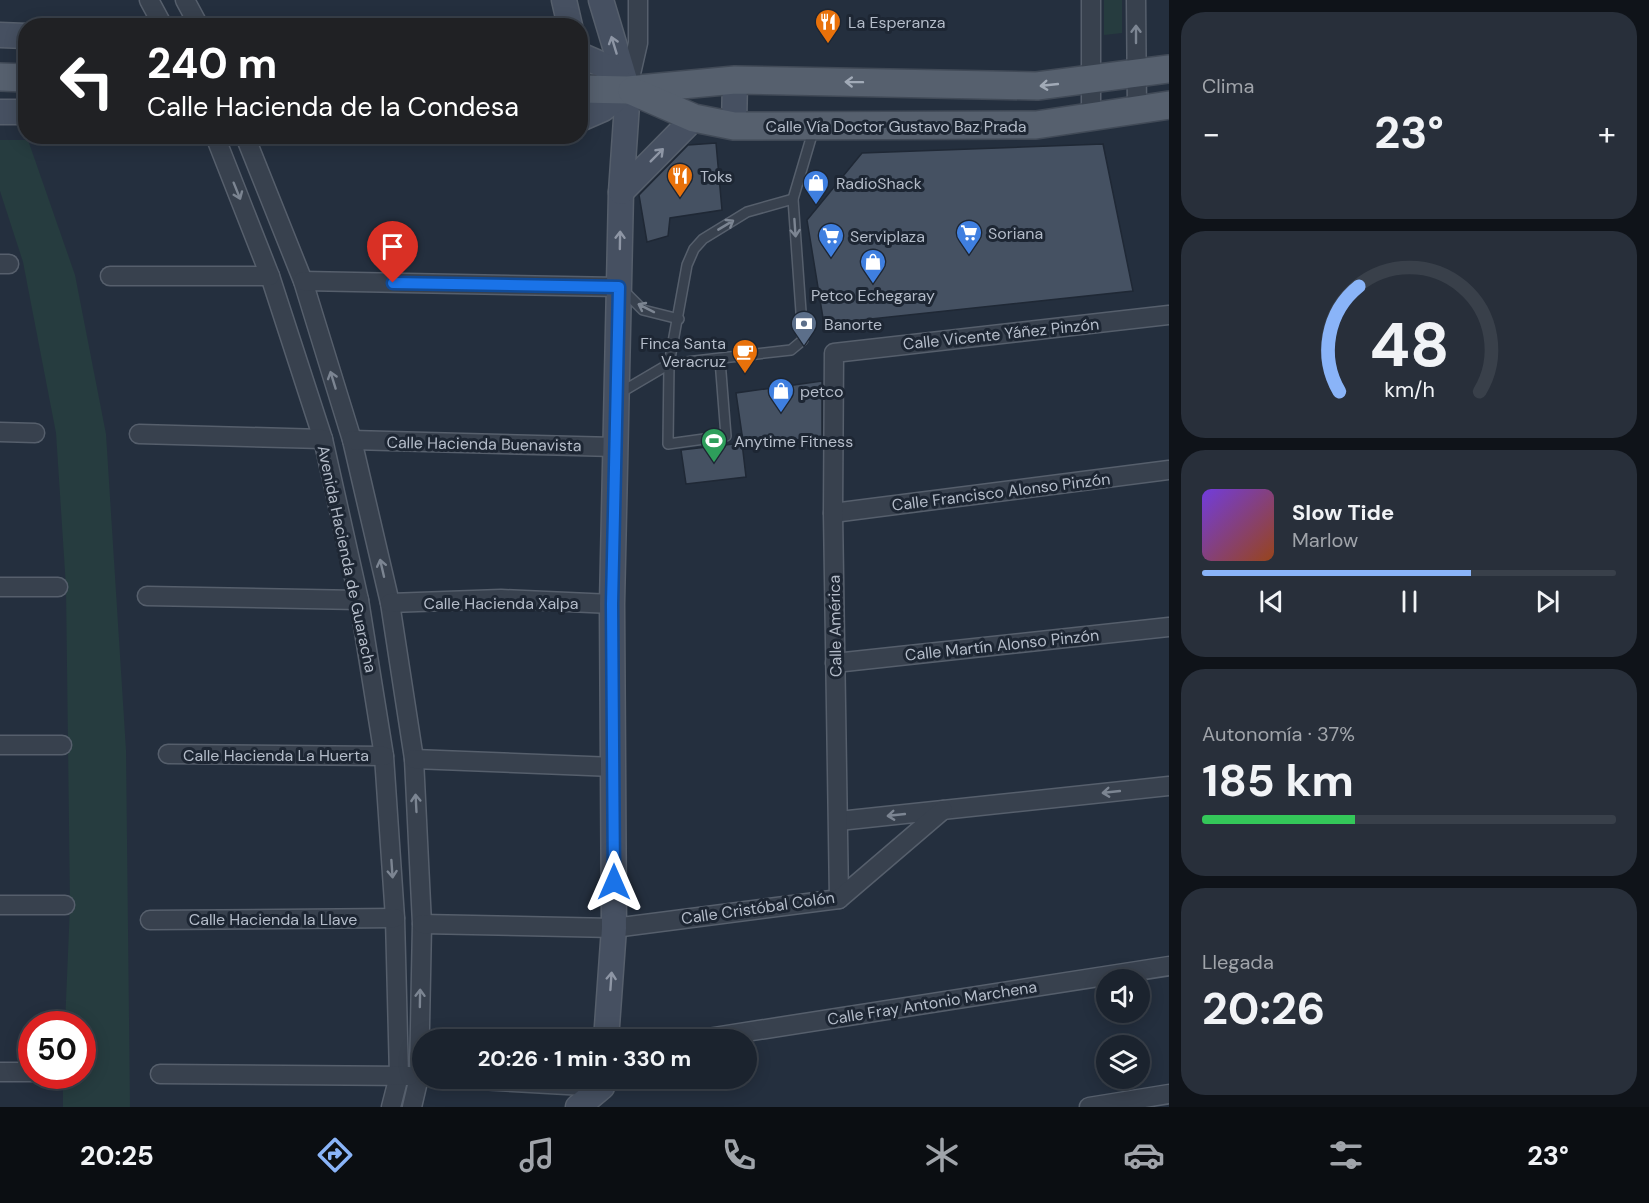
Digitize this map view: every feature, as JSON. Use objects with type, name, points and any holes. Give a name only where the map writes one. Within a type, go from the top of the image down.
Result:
[{"type":"main road","points":[[564,0],[568,18]]},
{"type":"main road","points":[[601,0],[628,90],[621,192],[616,395],[612,604],[614,928],[607,1029]]},
{"type":"main road","points":[[0,35],[18,36]]},
{"type":"main road","name":"Calle Vía Doctor Gustavo Baz Prada","points":[[588,58],[603,65],[628,90],[694,118],[734,126],[814,128],[1036,125],[1169,105]]},
{"type":"main road","name":"Calle Vía Doctor Gustavo Baz Prada","points":[[588,89],[628,90],[735,80],[1037,86],[1169,69]]},
{"type":"main road","points":[[0,77],[18,78]]},
{"type":"main road","points":[[734,126],[735,80]]},
{"type":"main road","points":[[588,116],[603,109],[628,90]]},
{"type":"main road","points":[[0,112],[18,112]]},
{"type":"main road","points":[[621,192],[694,118]]},
{"type":"main road","points":[[578,1107],[602,1091]]},
{"type":"street","points":[[148,0],[158,18]]},
{"type":"street","points":[[185,0],[195,18]]},
{"type":"street","points":[[628,90],[638,43],[638,0]]},
{"type":"street","points":[[1091,0],[1091,118]]},
{"type":"street","points":[[1136,0],[1137,110]]},
{"type":"street","name":"Avenida Hacienda de Guaracha","points":[[218,144],[270,276],[323,439],[359,600],[384,756],[395,918],[399,1076],[391,1107]]},
{"type":"street","name":"Avenida Hacienda de Guaracha","points":[[248,144],[303,281],[352,440],[390,603],[414,759],[422,924],[421,1029]]},
{"type":"street","points":[[110,276],[270,276]]},
{"type":"street","points":[[303,281],[619,287]]},
{"type":"street","name":"Calle Vicente Yáñez Pinzón","points":[[834,353],[1169,315]]},
{"type":"street","points":[[290,336],[317,327]]},
{"type":"street","name":"Calle América","points":[[834,353],[833,513],[839,821],[838,899]]},
{"type":"street","points":[[0,432],[35,433]]},
{"type":"street","points":[[138,435],[323,439]]},
{"type":"street","name":"Calle Hacienda Buenavista","points":[[352,440],[615,447]]},
{"type":"street","name":"Calle Francisco Alonso Pinzón","points":[[833,513],[1169,470]]},
{"type":"street","points":[[0,587],[58,587]]},
{"type":"street","points":[[147,596],[359,600]]},
{"type":"street","name":"Calle Hacienda Xalpa","points":[[390,603],[501,600],[612,604]]},
{"type":"street","name":"Calle Martín Alonso Pinzón","points":[[835,663],[1169,627]]},
{"type":"street","points":[[365,634],[376,642],[387,642],[394,634]]},
{"type":"street","points":[[378,720],[388,712],[399,712],[408,721]]},
{"type":"street","points":[[0,745],[62,744]]},
{"type":"street","name":"Calle Hacienda La Huerta","points":[[168,754],[384,756]]},
{"type":"street","points":[[414,759],[614,767]]},
{"type":"street","points":[[839,821],[1169,786]]},
{"type":"street","name":"Calle Cristóbal Colón","points":[[614,928],[838,899],[943,810]]},
{"type":"street","points":[[0,905],[65,905]]},
{"type":"street","name":"Calle Hacienda la Llave","points":[[150,920],[395,918]]},
{"type":"street","points":[[422,924],[614,928]]},
{"type":"street","name":"Calle Fray Antonio Marchena","points":[[757,1030],[1169,966]]},
{"type":"street","points":[[0,1072],[18,1072]]},
{"type":"street","points":[[160,1074],[412,1077]]},
{"type":"street","name":"Avenida Hacienda de Guaracha","points":[[412,1107],[417,1089]]},
{"type":"street","points":[[578,1089],[602,1091]]},
{"type":"street","points":[[1089,1107],[1169,1094]]},
{"type":"lane","points":[[616,395],[669,364],[720,360],[791,350],[803,340],[793,199],[814,128]]},
{"type":"lane","points":[[720,360],[726,436],[668,444],[669,364],[687,265],[694,249],[703,239],[747,212],[793,199]]},
{"type":"lane","points":[[619,287],[643,310],[679,319]]},
{"type":"green space","points":[[1104,0],[1122,0],[1122,33],[1104,35]]},
{"type":"green space","points":[[0,140],[18,140],[18,144],[29,144],[75,275],[106,434],[126,750],[130,1107],[63,1107],[63,1089],[96,1089],[96,1011],[66,1011],[70,906],[66,587],[56,433],[23,262],[0,191]]},
{"type":"building","name":"Toks","points":[[716,143],[722,210],[670,218],[668,236],[647,242],[639,195],[688,145]]},
{"type":"building","name":"Soriana","points":[[1103,144],[1133,291],[824,324],[807,220],[862,153]]},
{"type":"building","name":"petco","points":[[822,381],[822,436],[744,448],[736,393]]},
{"type":"building","name":"Anytime Fitness","points":[[742,443],[746,477],[686,484],[681,450]]},
{"type":"place","name":"La Esperanza","points":[[828,45]]},
{"type":"place","name":"Toks","points":[[680,199]]},
{"type":"place","name":"RadioShack","points":[[816,206]]},
{"type":"place","name":"Soriana","points":[[969,256]]},
{"type":"place","name":"Serviplaza","points":[[831,259]]},
{"type":"place","name":"Petco Echegaray","points":[[873,285]]},
{"type":"place","name":"Banorte","points":[[804,347]]},
{"type":"place","name":"Finca Santa Veracruz","points":[[745,375]]},
{"type":"place","name":"petco","points":[[781,414]]},
{"type":"place","name":"Anytime Fitness","points":[[714,464]]},
{"type":"route","points":[[393,283],[619,287],[612,604],[614,882]]}]
